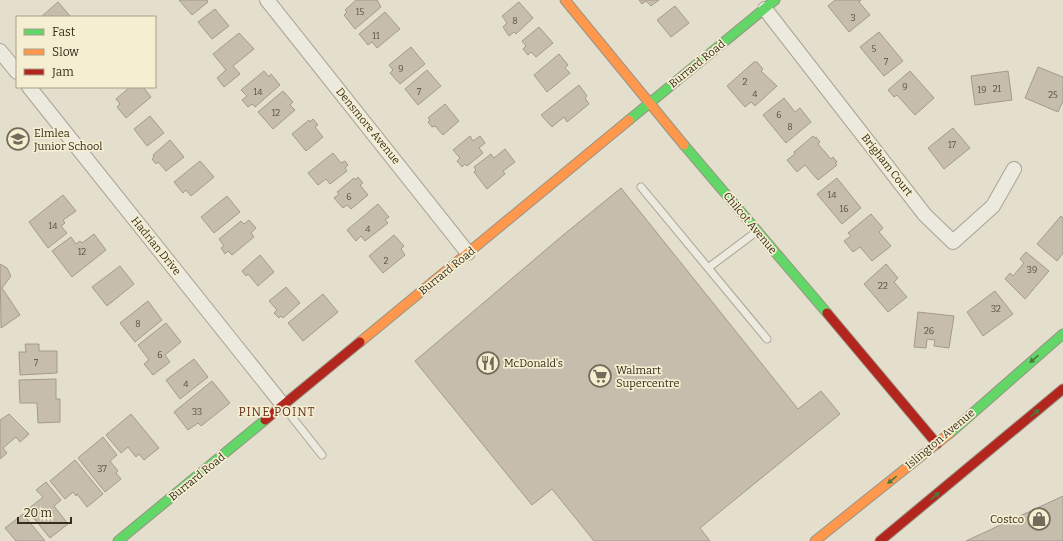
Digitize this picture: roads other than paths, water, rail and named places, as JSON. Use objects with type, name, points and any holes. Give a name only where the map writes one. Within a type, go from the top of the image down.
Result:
[{"type":"street","name":"Densmore Avenue","points":[[267,0],[468,253]]},
{"type":"street","name":"Chilcot Avenue","points":[[565,0],[936,444]]},
{"type":"street","name":"Burrard Road","points":[[118,541],[770,4]]},
{"type":"street","name":"Brigham Court","points":[[770,4],[925,215],[953,242],[993,206],[1014,169]]},
{"type":"street","points":[[0,51],[16,71]]},
{"type":"street","name":"Hadrian Drive","points":[[30,88],[283,405]]},
{"type":"street","name":"Islington Avenue","points":[[815,541],[936,444],[1063,334]]},
{"type":"street","points":[[880,541],[1063,389]]},
{"type":"lane","points":[[641,187],[767,339]]},
{"type":"lane","points":[[708,268],[757,231]]},
{"type":"lane","points":[[283,405],[322,455]]},
{"type":"place","name":"Elmlea Junior School","points":[[18,139]]},
{"type":"place","name":"McDonald's","points":[[488,363]]},
{"type":"place","name":"Walmart Supercentre","points":[[600,376]]},
{"type":"place","name":"Costco","points":[[1039,519]]},
{"type":"district","name":"PINE POINT","points":[[277,412]]}]
